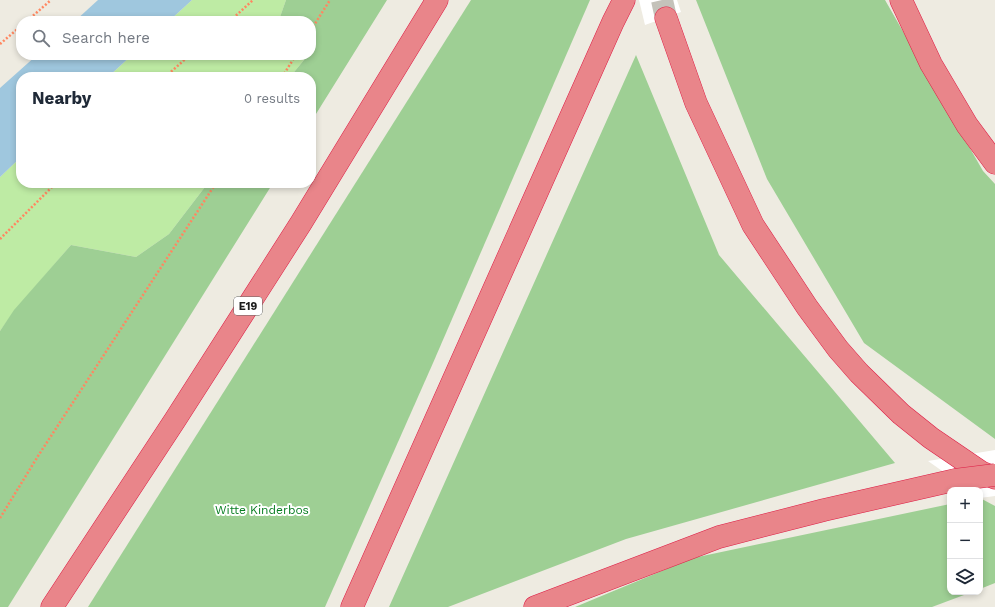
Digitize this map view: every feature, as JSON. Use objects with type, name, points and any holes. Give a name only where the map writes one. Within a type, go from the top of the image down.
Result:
[{"type":"highway","name":"E19","points":[[52,607],[175,420],[300,223],[437,0]]},
{"type":"highway","points":[[352,607],[624,0]]},
{"type":"highway","points":[[901,0],[931,64],[967,125],[995,163]]},
{"type":"highway","points":[[666,18],[696,103],[752,224],[807,307],[855,369],[901,414],[931,438],[981,472],[995,477]]},
{"type":"highway","points":[[535,607],[719,537],[824,510],[955,480],[995,477]]},
{"type":"path","points":[[33,16],[51,0]]},
{"type":"path","points":[[235,16],[253,0]]},
{"type":"path","points":[[316,22],[330,0]]},
{"type":"path","points":[[0,44],[16,30]]},
{"type":"path","points":[[171,72],[184,60]]},
{"type":"path","points":[[285,72],[293,60]]},
{"type":"path","points":[[0,239],[51,188]]},
{"type":"path","points":[[0,518],[42,450],[213,188]]},
{"type":"green space","points":[[192,0],[286,0],[280,16],[174,16]]},
{"type":"green space","points":[[286,0],[387,0],[316,114],[316,72],[294,72],[304,60],[316,60],[316,16],[280,16]]},
{"type":"green space","name":"Witte Kinderbos","points":[[471,0],[590,0],[433,363],[325,607],[88,607]]},
{"type":"green space","points":[[696,0],[885,0],[983,171],[995,184],[995,439],[864,343],[767,179]]},
{"type":"green space","points":[[636,55],[719,255],[895,463],[626,539],[448,607],[389,607]]},
{"type":"green space","points":[[127,60],[304,60],[294,72],[113,72]]},
{"type":"green space","points":[[16,162],[16,188],[204,188],[169,234],[136,257],[71,245],[15,310],[0,331],[0,177]]},
{"type":"green space","points":[[204,188],[270,188],[8,607],[0,607],[0,331],[14,310],[71,245],[136,257],[169,234]]},
{"type":"green space","points":[[983,500],[995,506],[995,583],[983,588]]},
{"type":"green space","points":[[947,505],[947,595],[964,595],[932,607],[575,607],[693,558]]},
{"type":"water","points":[[98,0],[192,0],[174,16],[80,16]]},
{"type":"water","points":[[31,60],[127,60],[113,72],[18,72]]},
{"type":"water","points":[[16,74],[16,162],[0,177],[0,88]]},
{"type":"pier","points":[[639,0],[677,0],[681,12],[645,25]]},
{"type":"pier","points":[[995,450],[995,496],[983,498],[983,487],[965,487],[928,461]]},
{"type":"tunnel","points":[[662,0],[666,18]]}]
